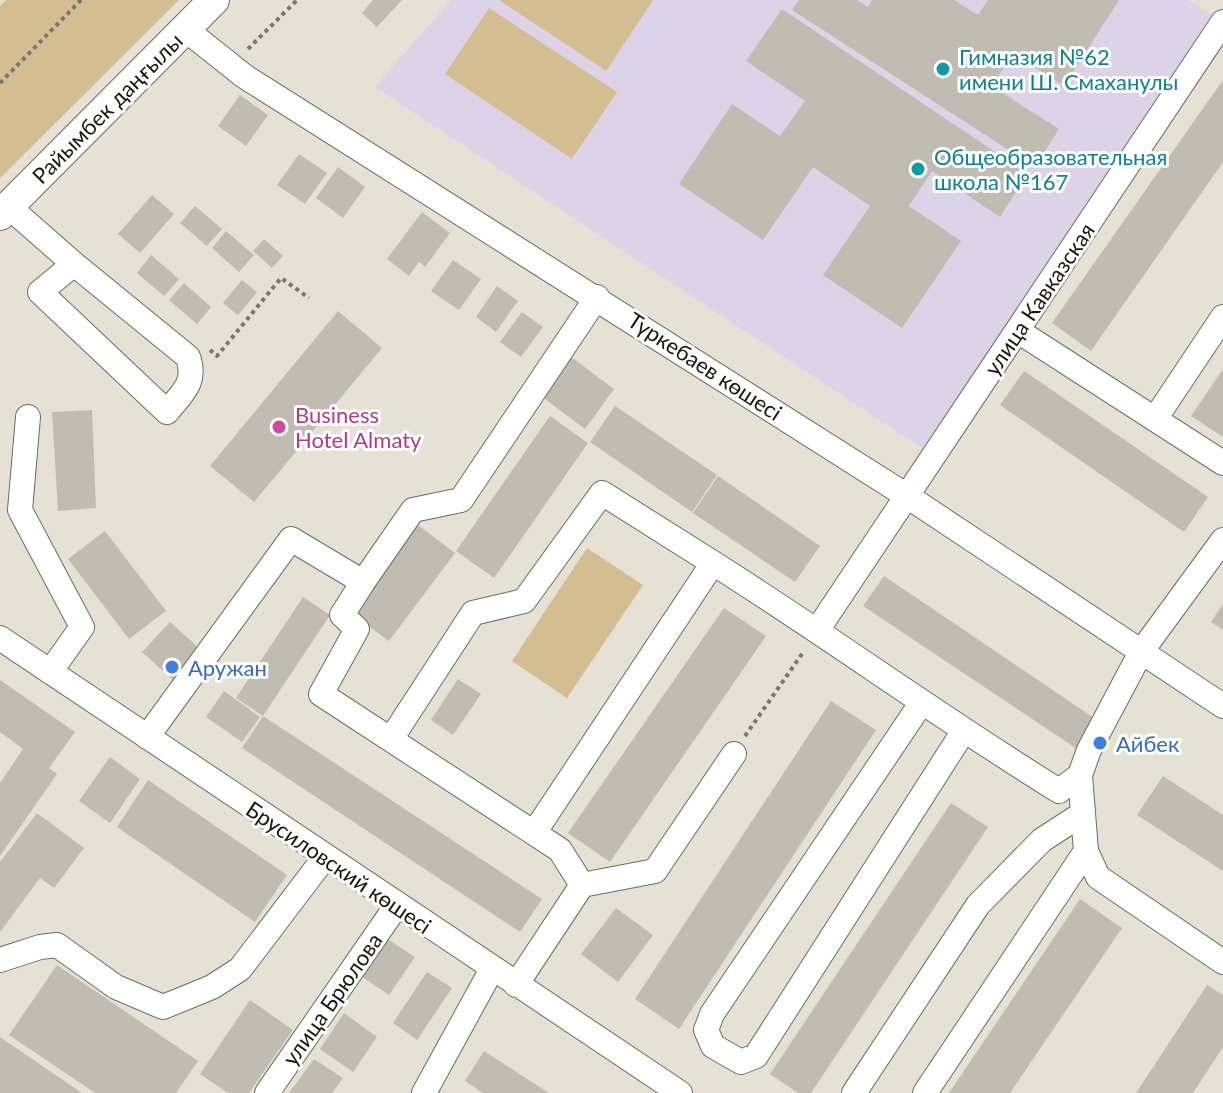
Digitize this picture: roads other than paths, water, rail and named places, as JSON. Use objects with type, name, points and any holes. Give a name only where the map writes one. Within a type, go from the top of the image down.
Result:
[{"type":"main road","name":"Райымбек даңғылы","points":[[4,211],[214,0]]},
{"type":"street","name":"улица Кавказская","points":[[818,629],[1223,22]]},
{"type":"street","name":"Түркебаев көшесі","points":[[185,29],[244,76],[907,496],[1223,706]]},
{"type":"street","points":[[4,211],[74,264],[188,357],[193,371],[187,387],[167,412],[40,292],[74,264]]},
{"type":"street","points":[[582,885],[560,850],[321,694],[357,629],[342,615],[413,510],[461,500],[597,297]]},
{"type":"street","points":[[1155,419],[1223,317]]},
{"type":"street","points":[[1018,331],[1223,463]]},
{"type":"street","points":[[28,417],[20,510],[82,627],[50,672]]},
{"type":"street","points":[[391,739],[473,613],[524,601],[602,493],[818,629],[963,732],[1059,791],[1080,775]]},
{"type":"street","points":[[147,737],[291,539],[363,582]]},
{"type":"street","points":[[1223,540],[1141,652],[1089,750],[1080,775],[1086,851],[1098,877],[1223,962]]},
{"type":"street","points":[[534,833],[713,563]]},
{"type":"street","name":"Брусиловский көшесі","points":[[0,638],[680,1093]]},
{"type":"street","points":[[922,702],[712,1014],[706,1030],[713,1046],[741,1062],[756,1056],[963,732]]},
{"type":"street","points":[[516,985],[582,885],[655,871],[734,754]]},
{"type":"street","points":[[854,1093],[978,905],[1042,840],[1082,814]]},
{"type":"street","points":[[925,1093],[1086,851]]},
{"type":"street","points":[[0,960],[57,945],[116,987],[163,1007],[212,987],[240,969],[325,857]]},
{"type":"street","name":"улица Брюлова","points":[[267,1093],[397,905]]},
{"type":"street","points":[[424,1093],[492,969]]},
{"type":"place","name":"Гимназия №62 имени Ш. Смаханулы","points":[[943,69]]},
{"type":"place","name":"Общеобразовательная школа №167","points":[[918,169]]},
{"type":"place","name":"Business Hotel Almaty","points":[[279,427]]},
{"type":"place","name":"Аружан","points":[[172,667]]},
{"type":"place","name":"Айбек","points":[[1100,743]]}]
